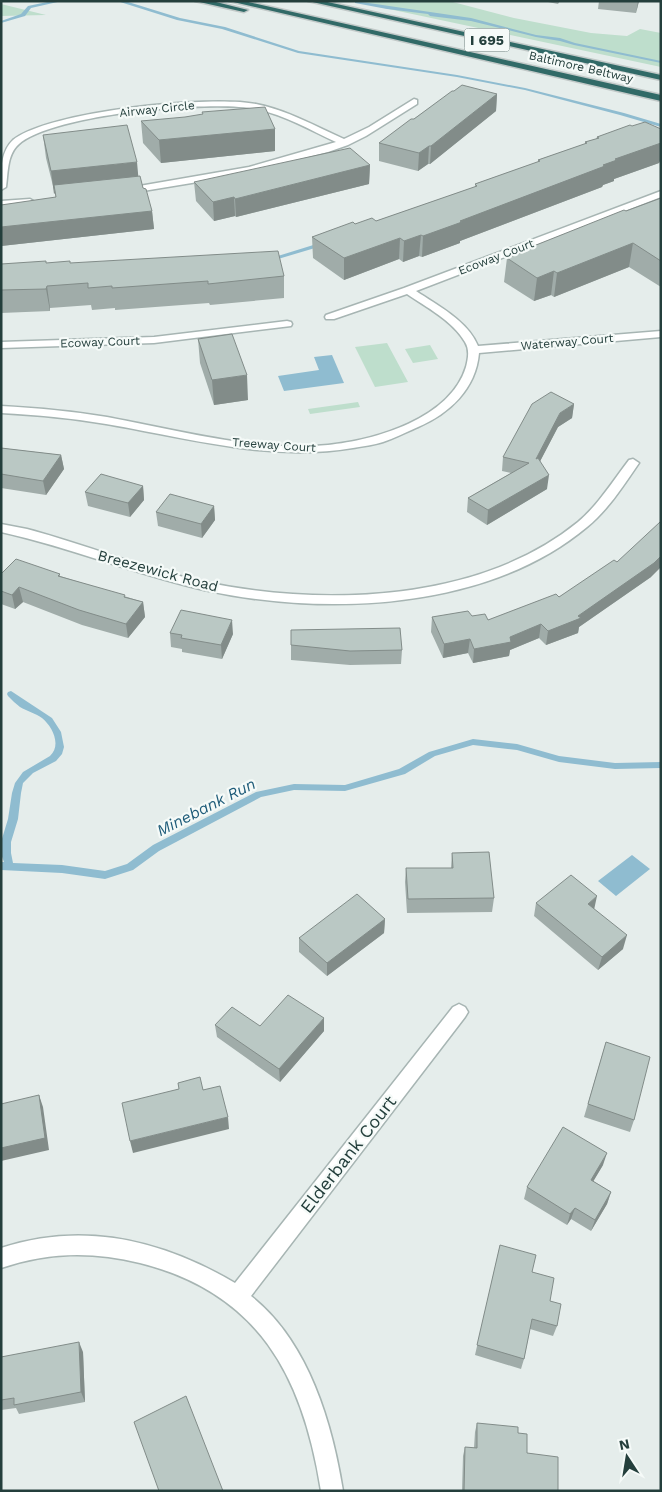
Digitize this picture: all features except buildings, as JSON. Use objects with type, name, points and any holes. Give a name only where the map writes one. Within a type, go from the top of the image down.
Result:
[{"type":"highway","points":[[199,1],[472,55]]},
{"type":"highway","name":"Baltimore Beltway","points":[[233,1],[661,98]]},
{"type":"highway","name":"Baltimore Beltway","points":[[312,1],[661,78]]},
{"type":"street","points":[[113,192],[204,180],[250,171],[344,143],[384,122],[414,102]]},
{"type":"street","name":"Airway Circle","points":[[1,187],[7,151],[18,140],[38,129],[66,121],[115,113],[198,105],[252,106],[272,110],[344,143]]},
{"type":"street","name":"Ecoway Court","points":[[330,317],[408,290],[661,194]]},
{"type":"street","points":[[1,204],[37,201]]},
{"type":"street","points":[[408,290],[459,328],[474,350]]},
{"type":"street","name":"Ecoway Court","points":[[1,345],[154,340],[287,324]]},
{"type":"street","name":"Waterway Court","points":[[474,350],[661,334]]},
{"type":"street","name":"Treeway Court","points":[[1,409],[53,412],[249,446],[295,449],[358,446],[413,427],[438,412],[454,397],[465,381],[472,367],[474,350]]},
{"type":"street","name":"Breezewick Road","points":[[1,528],[56,541],[164,575],[236,591],[286,597],[330,599],[408,594],[481,580],[511,569],[538,556],[583,524],[633,464]]},
{"type":"street","name":"Elderbank Court","points":[[237,1297],[459,1012]]},
{"type":"street","points":[[1,1258],[38,1248],[74,1244],[112,1247],[145,1254],[183,1268],[216,1284],[237,1297],[267,1326],[286,1352],[303,1386],[318,1423],[329,1466],[332,1491]]},
{"type":"green space","points":[[351,1],[449,1],[514,18],[591,33],[627,36],[640,29],[661,33],[661,67]]},
{"type":"green space","points":[[1,4],[46,15],[1,16]]},
{"type":"green space","points":[[387,343],[408,382],[375,387],[355,347]]},
{"type":"green space","points":[[430,345],[438,359],[413,363],[405,349]]},
{"type":"green space","points":[[358,402],[360,407],[310,414],[308,409]]},
{"type":"water","points":[[332,355],[344,383],[284,391],[278,376],[319,370],[314,357]]},
{"type":"water","points":[[632,855],[650,869],[616,896],[598,881]]},
{"type":"waterway","points":[[2,22],[23,15],[30,7],[60,1]]},
{"type":"waterway","points":[[119,1],[179,19],[223,28],[298,52],[457,76],[525,89],[661,126]]},
{"type":"waterway","points":[[357,2],[437,14]]},
{"type":"waterway","points":[[430,15],[458,17],[536,36],[661,62]]},
{"type":"waterway","points":[[268,260],[323,244]]},
{"type":"waterway","points":[[10,866],[5,848],[13,819],[19,783],[30,771],[57,755],[60,747],[57,732],[49,720],[11,694]]},
{"type":"waterway","name":"Minebank Run","points":[[1,866],[62,869],[105,875],[130,867],[156,848],[259,794],[294,787],[345,788],[402,772],[432,754],[473,742],[517,747],[559,759],[615,766],[661,765]]}]
